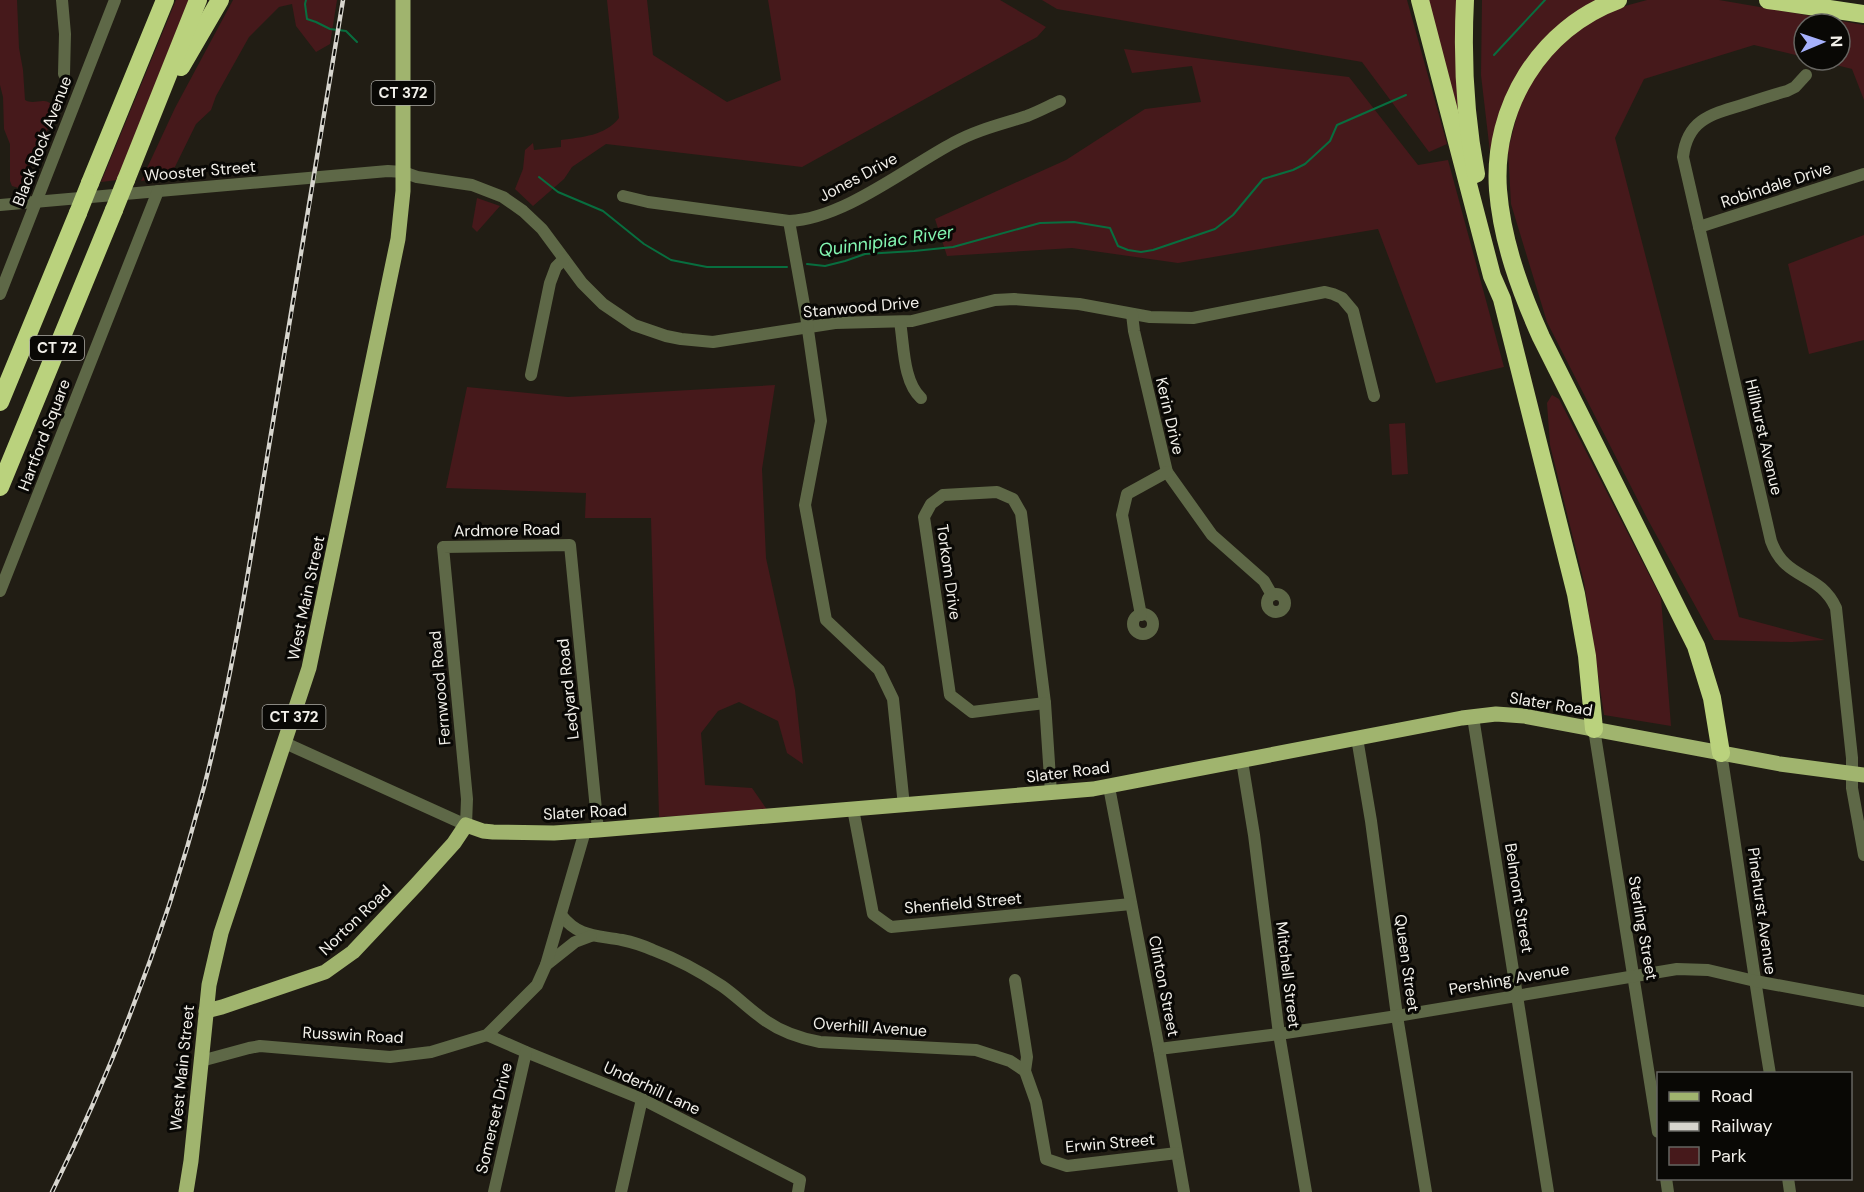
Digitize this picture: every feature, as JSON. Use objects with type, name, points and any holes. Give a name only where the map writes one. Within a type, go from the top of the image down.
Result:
[{"type":"highway","name":"CT 72","points":[[0,402],[165,0]]},
{"type":"highway","points":[[138,66],[171,0]]},
{"type":"highway","name":"CT 72","points":[[0,487],[198,0]]},
{"type":"highway","points":[[141,143],[178,72],[220,0]]},
{"type":"highway","points":[[1420,0],[1487,257],[1494,282],[1502,299],[1576,594],[1587,656],[1594,729]]},
{"type":"highway","points":[[1465,0],[1464,71],[1469,130],[1478,183],[1501,277],[1502,299]]},
{"type":"highway","points":[[1477,0],[1475,63],[1479,116],[1491,194],[1500,228],[1523,294],[1548,352],[1696,646],[1712,698],[1721,753]]},
{"type":"highway","points":[[1506,242],[1499,198],[1498,159],[1506,120],[1518,88],[1537,59],[1561,33],[1594,10],[1618,0]]},
{"type":"highway","points":[[1768,0],[1864,14]]},
{"type":"highway","points":[[1833,0],[1864,7]]},
{"type":"main road","name":"West Main Street","points":[[186,1192],[192,1155],[210,974],[217,944],[309,668],[398,239],[403,203],[403,0]]},
{"type":"main road","name":"Slater Road","points":[[466,825],[493,832],[592,830],[904,806],[1109,787],[1357,738],[1496,714],[1517,715],[1780,764],[1858,774]]},
{"type":"main road","name":"Norton Road","points":[[206,1011],[222,1008],[325,972],[353,951],[385,918],[454,843],[466,825]]},
{"type":"street","points":[[62,0],[65,34],[64,74]]},
{"type":"street","name":"Black Rock Avenue","points":[[0,294],[115,0]]},
{"type":"street","name":"Hillhurst Avenue","points":[[1806,75],[1795,87],[1709,116],[1694,128],[1684,146],[1683,157],[1771,541],[1775,552],[1787,567],[1823,589],[1831,597],[1836,608],[1849,736],[1858,774],[1852,788],[1864,855]]},
{"type":"street","name":"Jones Drive","points":[[623,196],[648,202],[802,221],[828,213],[857,199],[954,142],[1029,115],[1060,101]]},
{"type":"street","name":"Wooster Street","points":[[0,205],[388,171],[403,172]]},
{"type":"street","name":"Stanwood Drive","points":[[403,172],[417,177],[472,185],[503,197],[532,219],[593,295],[612,312],[634,325],[666,336],[713,342],[835,323],[900,322],[923,319],[995,300],[1014,299],[1078,304],[1164,318],[1193,318],[1316,293],[1333,294],[1341,298],[1353,311],[1374,396]]},
{"type":"street","name":"Robindale Drive","points":[[1699,227],[1864,174]]},
{"type":"street","name":"Hartford Square","points":[[0,591],[158,191]]},
{"type":"street","points":[[789,221],[821,421],[805,505],[826,620],[879,670],[894,699],[904,806]]},
{"type":"street","points":[[531,375],[550,283],[556,267],[564,259]]},
{"type":"street","name":"Kerin Drive","points":[[1132,314],[1167,472],[1212,535],[1264,581],[1272,595]]},
{"type":"street","points":[[900,322],[909,380],[911,387],[921,398]]},
{"type":"street","points":[[1141,615],[1122,515],[1127,494],[1167,472]]},
{"type":"street","name":"Torkom Drive","points":[[1045,703],[972,712],[950,695],[924,517],[931,504],[943,495],[998,492],[1013,499],[1021,513],[1045,703],[1050,793]]},
{"type":"street","name":"Ardmore Road","points":[[443,547],[570,546]]},
{"type":"street","name":"Ledyard Road","points":[[570,546],[592,830]]},
{"type":"street","name":"Fernwood Road","points":[[443,547],[467,799],[466,825]]},
{"type":"street","name":"Belmont Street","points":[[1473,717],[1548,1192]]},
{"type":"street","name":"Sterling Street","points":[[1594,729],[1657,1119]]},
{"type":"street","name":"Queen Street","points":[[1357,738],[1397,1016],[1426,1192]]},
{"type":"street","name":"Slater Road","points":[[285,743],[466,825]]},
{"type":"street","name":"Pinehurst Avenue","points":[[1721,753],[1770,1072]]},
{"type":"street","name":"Mitchell Street","points":[[1242,761],[1254,835],[1279,1034],[1306,1192]]},
{"type":"street","name":"Clinton Street","points":[[1109,787],[1184,1192]]},
{"type":"street","name":"Shenfield Street","points":[[853,809],[873,914],[891,927],[1131,904]]},
{"type":"street","name":"Russwin Road","points":[[201,1061],[260,1046],[390,1057],[431,1052],[487,1035],[537,985],[592,830]]},
{"type":"street","name":"Overhill Avenue","points":[[561,915],[574,929],[591,936],[623,940],[662,954],[691,968],[722,987],[760,1017],[785,1032],[803,1039],[820,1042],[975,1050],[1010,1061],[1024,1071]]},
{"type":"street","points":[[546,965],[575,942],[591,936]]},
{"type":"street","name":"Pershing Avenue","points":[[1159,1049],[1397,1016],[1677,969],[1708,970],[1864,1001]]},
{"type":"street","points":[[1015,980],[1027,1057],[1024,1071]]},
{"type":"street","name":"Underhill Lane","points":[[487,1035],[642,1099],[799,1186]]},
{"type":"street","name":"Somerset Drive","points":[[494,1192],[526,1052]]},
{"type":"street","name":"Erwin Street","points":[[1024,1071],[1036,1102],[1046,1159],[1067,1166],[1177,1153]]},
{"type":"street","points":[[621,1192],[642,1099]]},
{"type":"green space","points":[[0,0],[17,0],[19,48],[25,100],[44,101],[54,107],[50,124],[32,164],[27,187],[22,189],[12,186],[10,181],[10,144],[4,129],[3,97],[0,85]]},
{"type":"green space","points":[[176,0],[193,0],[118,180],[101,182]]},
{"type":"green space","points":[[233,0],[337,0],[330,44],[316,52],[296,26],[292,4],[279,7],[249,37],[216,96],[211,110],[196,124],[170,177],[141,181],[175,108]]},
{"type":"green space","points":[[607,0],[647,0],[653,55],[727,102],[781,80],[768,0],[1000,0],[1046,27],[1037,37],[802,167],[606,144],[572,167],[564,179],[533,206],[515,189],[523,169],[525,150],[533,143],[534,150],[561,147],[561,140],[600,132],[619,118]]},
{"type":"green space","points":[[1042,0],[1407,0],[1447,144],[1429,152],[1362,62],[1057,9]]},
{"type":"green space","points":[[1426,0],[1459,0],[1468,157]]},
{"type":"green space","points":[[1482,0],[1602,0],[1553,32],[1493,152],[1490,152],[1481,75]]},
{"type":"green space","points":[[1647,0],[1719,0],[1792,13],[1792,54],[1754,45],[1644,79],[1615,138],[1739,617],[1825,640],[1792,642],[1714,640],[1648,520],[1547,322],[1511,204],[1508,150],[1521,100],[1546,54],[1588,21],[1614,9]]},
{"type":"green space","points":[[1852,23],[1864,25],[1864,100],[1852,69]]},
{"type":"green space","points":[[1124,49],[1349,77],[1418,165],[1448,160],[1504,367],[1436,383],[1378,229],[1178,263],[1072,248],[947,256],[935,219],[1066,160],[1145,109],[1201,102],[1192,66],[1132,73]]},
{"type":"green space","points":[[477,198],[500,206],[477,232],[472,227]]},
{"type":"green space","points":[[1864,235],[1864,340],[1809,354],[1788,264]]},
{"type":"green space","points":[[775,385],[762,469],[766,558],[795,690],[803,764],[787,753],[778,721],[739,702],[718,711],[701,733],[705,785],[752,788],[768,811],[659,817],[651,518],[585,518],[586,493],[446,488],[467,387],[568,397]]},
{"type":"green space","points":[[1552,395],[1559,399],[1661,598],[1671,726],[1604,715],[1584,582],[1550,445],[1547,403]]},
{"type":"green space","points":[[1405,423],[1408,474],[1392,475],[1389,424]]},
{"type":"waterway","name":"Quinnipiac River","points":[[306,0],[307,19],[330,29],[346,31],[357,42]]},
{"type":"waterway","name":"Quinnipiac River","points":[[1494,55],[1545,0]]},
{"type":"waterway","name":"Quinnipiac River","points":[[807,264],[825,266],[865,254],[953,247],[1040,223],[1074,222],[1110,228],[1118,246],[1141,252],[1153,250],[1215,229],[1233,215],[1263,179],[1305,164],[1330,141],[1337,125],[1406,95]]},
{"type":"waterway","name":"Quinnipiac River","points":[[539,177],[558,192],[603,211],[644,244],[671,260],[707,267],[787,267]]},
{"type":"railway","points":[[52,1192],[98,1094],[138,993],[174,891],[204,787],[247,582],[343,0]]}]
